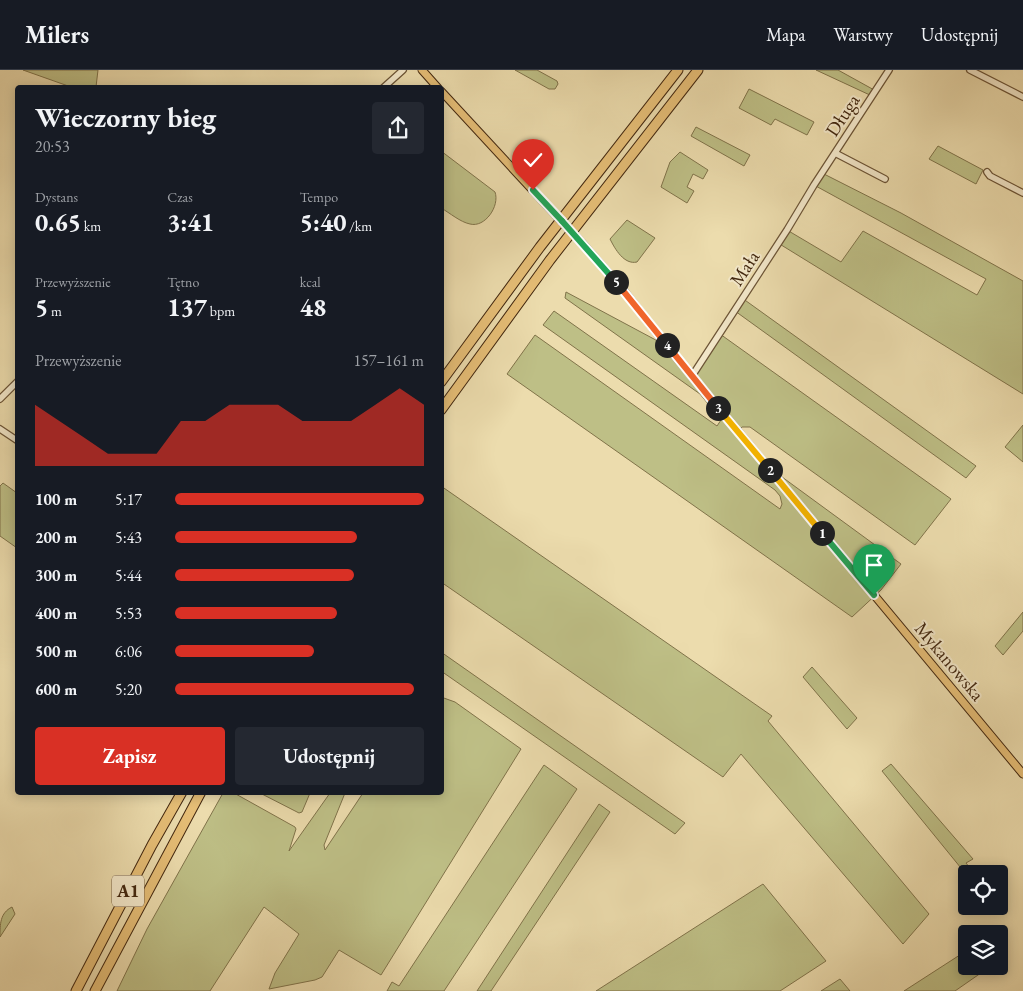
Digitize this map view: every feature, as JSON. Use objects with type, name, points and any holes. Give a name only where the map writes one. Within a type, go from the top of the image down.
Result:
[{"type":"highway","points":[[444,378],[540,247],[678,70]]},
{"type":"highway","points":[[444,406],[550,260],[698,70]]},
{"type":"highway","name":"A1","points":[[76,991],[180,795]]},
{"type":"highway","name":"A1","points":[[95,991],[199,795]]},
{"type":"main road","points":[[422,70],[435,85]]},
{"type":"main road","name":"Mykanowska","points":[[444,94],[624,291],[692,376],[1023,774]]},
{"type":"street","points":[[386,85],[403,70]]},
{"type":"street","name":"Długa","points":[[820,176],[889,70]]},
{"type":"street","points":[[970,70],[1023,97]]},
{"type":"street","points":[[834,153],[885,180]]},
{"type":"street","points":[[986,172],[990,176],[1023,193]]},
{"type":"street","name":"Mała","points":[[692,376],[820,176]]},
{"type":"street","points":[[0,398],[15,385]]},
{"type":"street","points":[[0,429],[15,439]]},
{"type":"green space","points":[[23,70],[98,70],[96,85],[65,85]]},
{"type":"green space","points":[[515,70],[537,70],[557,81],[558,84],[555,89],[549,89]]},
{"type":"green space","points":[[816,70],[838,70],[876,91],[872,96]]},
{"type":"green space","points":[[749,89],[814,122],[807,135],[775,119],[771,125],[739,108]]},
{"type":"green space","points":[[696,127],[750,155],[744,166],[691,136]]},
{"type":"green space","points":[[938,146],[983,170],[976,184],[929,159]]},
{"type":"green space","points":[[680,152],[708,170],[703,179],[693,174],[687,187],[694,191],[687,203],[661,187],[670,162]]},
{"type":"green space","points":[[444,153],[495,192],[496,198],[493,209],[490,215],[481,223],[470,224],[444,210]]},
{"type":"green space","points":[[822,173],[901,213],[1023,281],[1023,394],[778,243],[787,230],[841,262],[863,231],[977,295],[986,279],[814,185]]},
{"type":"green space","points":[[627,220],[655,238],[637,262],[624,259],[610,239]]},
{"type":"green space","points":[[566,292],[667,346],[692,376],[720,334],[951,499],[915,545],[750,427],[742,427],[738,431],[767,466],[901,564],[881,590],[852,617],[507,374],[535,335],[780,509],[782,504],[780,496],[775,490],[543,325],[554,311],[717,426],[721,420],[700,394],[565,298]]},
{"type":"green space","points":[[742,298],[976,466],[966,478],[735,311]]},
{"type":"green space","points":[[1023,425],[1023,462],[1005,447]]},
{"type":"green space","points":[[3,483],[15,492],[15,547],[0,536],[0,486]]},
{"type":"green space","points":[[444,488],[772,716],[768,721],[929,914],[903,944],[741,754],[723,777],[444,584]]},
{"type":"green space","points":[[1023,612],[1023,631],[1003,655],[995,646]]},
{"type":"green space","points":[[444,654],[685,823],[675,834],[444,673]]},
{"type":"green space","points":[[812,667],[857,718],[847,729],[803,677]]},
{"type":"green space","points":[[444,698],[455,702],[521,749],[381,975],[339,950],[322,977],[269,989],[275,973],[299,934],[264,907],[210,991],[117,991],[147,929],[222,795],[238,795],[295,827],[289,851],[329,795],[344,795],[324,845],[325,850],[362,795],[444,795]]},
{"type":"green space","points":[[891,764],[973,859],[966,863],[968,865],[958,865],[882,771]]},
{"type":"green space","points":[[544,765],[577,789],[444,991],[387,991],[392,982],[399,986]]},
{"type":"green space","points":[[264,795],[309,795],[302,812],[299,813]]},
{"type":"green space","points":[[599,804],[610,812],[491,991],[477,991]]},
{"type":"green space","points":[[763,884],[826,961],[780,991],[596,991]]},
{"type":"green space","points":[[12,907],[15,914],[0,937],[3,916]]},
{"type":"green space","points":[[958,956],[958,975],[978,975],[955,991],[904,991]]},
{"type":"green space","points":[[840,979],[850,991],[821,991]]},
{"type":"route","points":[[533,190],[624,291],[667,346],[874,595]]}]
